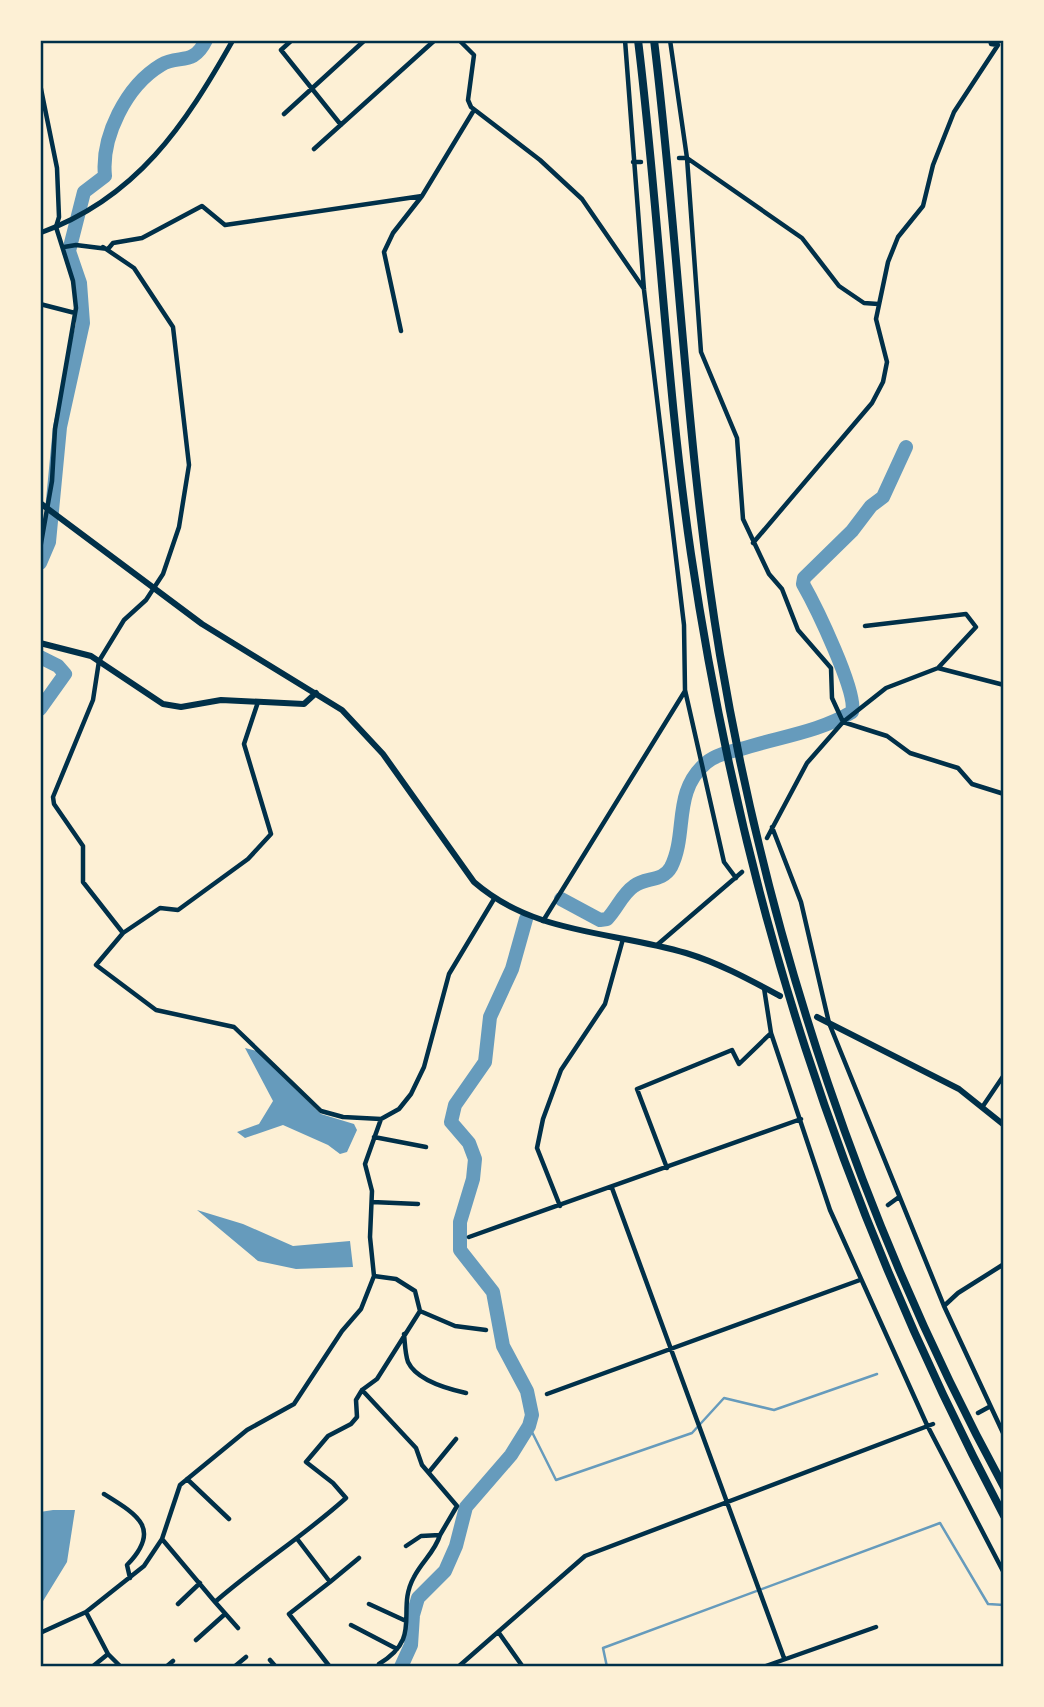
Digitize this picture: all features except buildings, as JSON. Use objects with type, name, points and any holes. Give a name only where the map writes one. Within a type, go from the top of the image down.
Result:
[{"type":"highway","points":[[638,40],[654,171],[670,363],[690,549],[724,746],[758,894],[803,1049],[861,1209],[918,1345],[1004,1516]]},
{"type":"highway","points":[[654,40],[698,495],[720,653],[747,792],[796,980],[841,1117],[930,1339],[1004,1487]]},
{"type":"main road","points":[[40,503],[202,624],[316,693],[359,727],[383,754],[461,865],[494,899],[519,914],[543,921],[708,960],[780,996]]},
{"type":"main road","points":[[40,643],[92,656],[163,704],[181,707],[221,700],[304,704],[316,693]]},
{"type":"main road","points":[[817,1017],[959,1089],[1004,1125]]},
{"type":"street","points":[[40,233],[56,228],[122,187],[160,152],[200,99],[233,40]]},
{"type":"street","points":[[292,40],[281,50],[341,125]]},
{"type":"street","points":[[284,114],[365,40]]},
{"type":"street","points":[[314,149],[435,40]]},
{"type":"street","points":[[459,40],[474,55],[468,100],[474,110],[540,160],[582,199],[644,290]]},
{"type":"street","points":[[625,40],[644,290],[678,565],[685,690],[724,862],[736,877]]},
{"type":"street","points":[[670,40],[687,158],[701,352],[737,438],[743,519],[752,543],[769,574],[782,589],[798,630],[831,668],[832,698],[843,722],[887,736],[910,753],[958,768],[972,784],[1004,794]]},
{"type":"street","points":[[752,543],[872,403],[883,382],[887,362],[876,319],[893,250],[898,237],[923,206],[933,165],[954,112],[998,45],[991,44],[990,40]]},
{"type":"street","points":[[40,84],[42,105],[57,168],[59,217],[56,228],[73,281],[75,313],[55,429],[42,547]]},
{"type":"street","points":[[401,331],[384,252],[393,233],[422,196],[474,110]]},
{"type":"street","points":[[679,158],[687,158],[802,238],[839,286],[864,303],[878,304]]},
{"type":"street","points":[[634,162],[641,162]]},
{"type":"street","points":[[64,247],[108,249],[113,243],[142,238],[202,206],[225,225],[422,196]]},
{"type":"street","points":[[103,247],[134,268],[167,314],[175,337],[189,464],[179,527],[163,574],[155,589],[124,620],[99,662],[93,700],[53,797],[54,804],[83,846],[83,882],[122,933]]},
{"type":"street","points":[[645,297],[652,297]]},
{"type":"street","points":[[40,304],[75,313]]},
{"type":"street","points":[[767,838],[807,763],[843,722],[886,688],[938,668],[975,627],[966,614],[865,626]]},
{"type":"street","points":[[938,668],[1004,685]]},
{"type":"street","points":[[543,921],[685,690]]},
{"type":"street","points":[[258,702],[244,744],[271,834],[248,859],[178,910],[160,908],[122,933],[96,965],[156,1010],[234,1027],[321,1111],[344,1117],[381,1119],[399,1108],[411,1094],[424,1067],[449,974],[494,899]]},
{"type":"street","points":[[772,827],[801,902],[829,1023],[944,1306],[1004,1435]]},
{"type":"street","points":[[656,946],[742,872]]},
{"type":"street","points":[[560,1206],[537,1148],[540,1130],[561,1070],[605,1004],[623,939]]},
{"type":"street","points":[[763,987],[771,1033],[830,1210],[927,1425],[1004,1573]]},
{"type":"street","points":[[667,1168],[637,1089],[732,1050],[739,1064],[771,1033]]},
{"type":"street","points":[[983,1106],[1004,1075]]},
{"type":"street","points":[[40,1633],[86,1612],[120,1582],[130,1579],[154,1555],[180,1485],[247,1430],[293,1404],[341,1331],[361,1309],[374,1276],[370,1246],[372,1202],[365,1164],[381,1119]]},
{"type":"street","points":[[470,1237],[801,1119]]},
{"type":"street","points":[[374,1138],[426,1147]]},
{"type":"street","points":[[612,1188],[668,1348],[784,1658]]},
{"type":"street","points":[[888,1205],[899,1197]]},
{"type":"street","points":[[372,1202],[418,1204]]},
{"type":"street","points":[[944,1306],[958,1293],[1004,1264]]},
{"type":"street","points":[[215,1602],[238,1581],[298,1540],[346,1499],[333,1483],[306,1462],[328,1436],[351,1424],[357,1417],[356,1400],[362,1390],[377,1379],[420,1311],[415,1291],[396,1279],[374,1276]]},
{"type":"street","points":[[547,1394],[860,1280]]},
{"type":"street","points":[[420,1311],[455,1326],[486,1330]]},
{"type":"street","points":[[404,1334],[408,1362],[416,1373],[449,1389],[466,1393]]},
{"type":"street","points":[[362,1390],[416,1448],[429,1472],[457,1506],[440,1535],[437,1548],[414,1576],[409,1588],[406,1636],[397,1649],[377,1666]]},
{"type":"street","points":[[978,1413],[989,1407]]},
{"type":"street","points":[[458,1667],[586,1556],[933,1424]]},
{"type":"street","points":[[429,1472],[456,1439]]},
{"type":"street","points":[[187,1479],[229,1519]]},
{"type":"street","points":[[104,1494],[129,1510],[140,1521],[145,1537],[142,1549],[127,1565],[130,1579]]},
{"type":"street","points":[[405,1546],[421,1536],[440,1535]]},
{"type":"street","points":[[162,1539],[238,1628]]},
{"type":"street","points":[[298,1540],[330,1581]]},
{"type":"street","points":[[330,1667],[289,1614],[359,1558]]},
{"type":"street","points":[[178,1604],[200,1583]]},
{"type":"street","points":[[369,1604],[406,1622]]},
{"type":"street","points":[[86,1612],[108,1654],[121,1667]]},
{"type":"street","points":[[196,1640],[225,1614]]},
{"type":"street","points":[[351,1625],[397,1649]]},
{"type":"street","points":[[764,1667],[876,1627]]},
{"type":"street","points":[[499,1633],[523,1667]]},
{"type":"street","points":[[92,1667],[108,1654]]},
{"type":"street","points":[[234,1667],[246,1657]]},
{"type":"street","points":[[270,1660],[275,1666]]},
{"type":"street","points":[[166,1667],[173,1661]]},
{"type":"street","points":[[377,1666],[387,1667]]},
{"type":"water","points":[[245,1048],[257,1051],[321,1114],[354,1124],[357,1130],[347,1152],[340,1154],[328,1145],[283,1125],[245,1138],[237,1132],[259,1124],[273,1101]]},
{"type":"water","points":[[197,1210],[243,1224],[293,1246],[350,1241],[353,1267],[296,1269],[258,1261]]},
{"type":"water","points":[[75,1510],[67,1562],[40,1606],[40,1512]]},
{"type":"waterway","points":[[40,563],[49,542],[60,427],[83,323],[80,283],[69,251],[84,192],[105,176],[107,145],[112,129],[118,114],[137,86],[161,65],[196,54],[206,40]]},
{"type":"waterway","points":[[561,899],[600,920],[607,919],[630,889],[638,883],[668,872],[676,854],[684,800],[695,774],[706,763],[722,754],[826,725],[852,712],[849,687],[803,584],[804,578],[852,531],[871,506],[883,497],[906,447]]},
{"type":"waterway","points":[[40,657],[58,666],[65,674],[40,709]]},
{"type":"waterway","points":[[401,1667],[411,1645],[413,1615],[418,1598],[445,1571],[456,1546],[466,1507],[511,1455],[529,1426],[532,1415],[527,1391],[503,1346],[493,1292],[460,1250],[460,1222],[473,1179],[475,1159],[469,1143],[451,1122],[455,1105],[485,1062],[490,1017],[512,969],[526,919]]},
{"type":"waterway","points":[[529,1426],[556,1480],[692,1433],[724,1398],[774,1410],[877,1374]]},
{"type":"waterway","points":[[607,1667],[603,1648],[940,1523],[988,1604],[1004,1605]]}]
